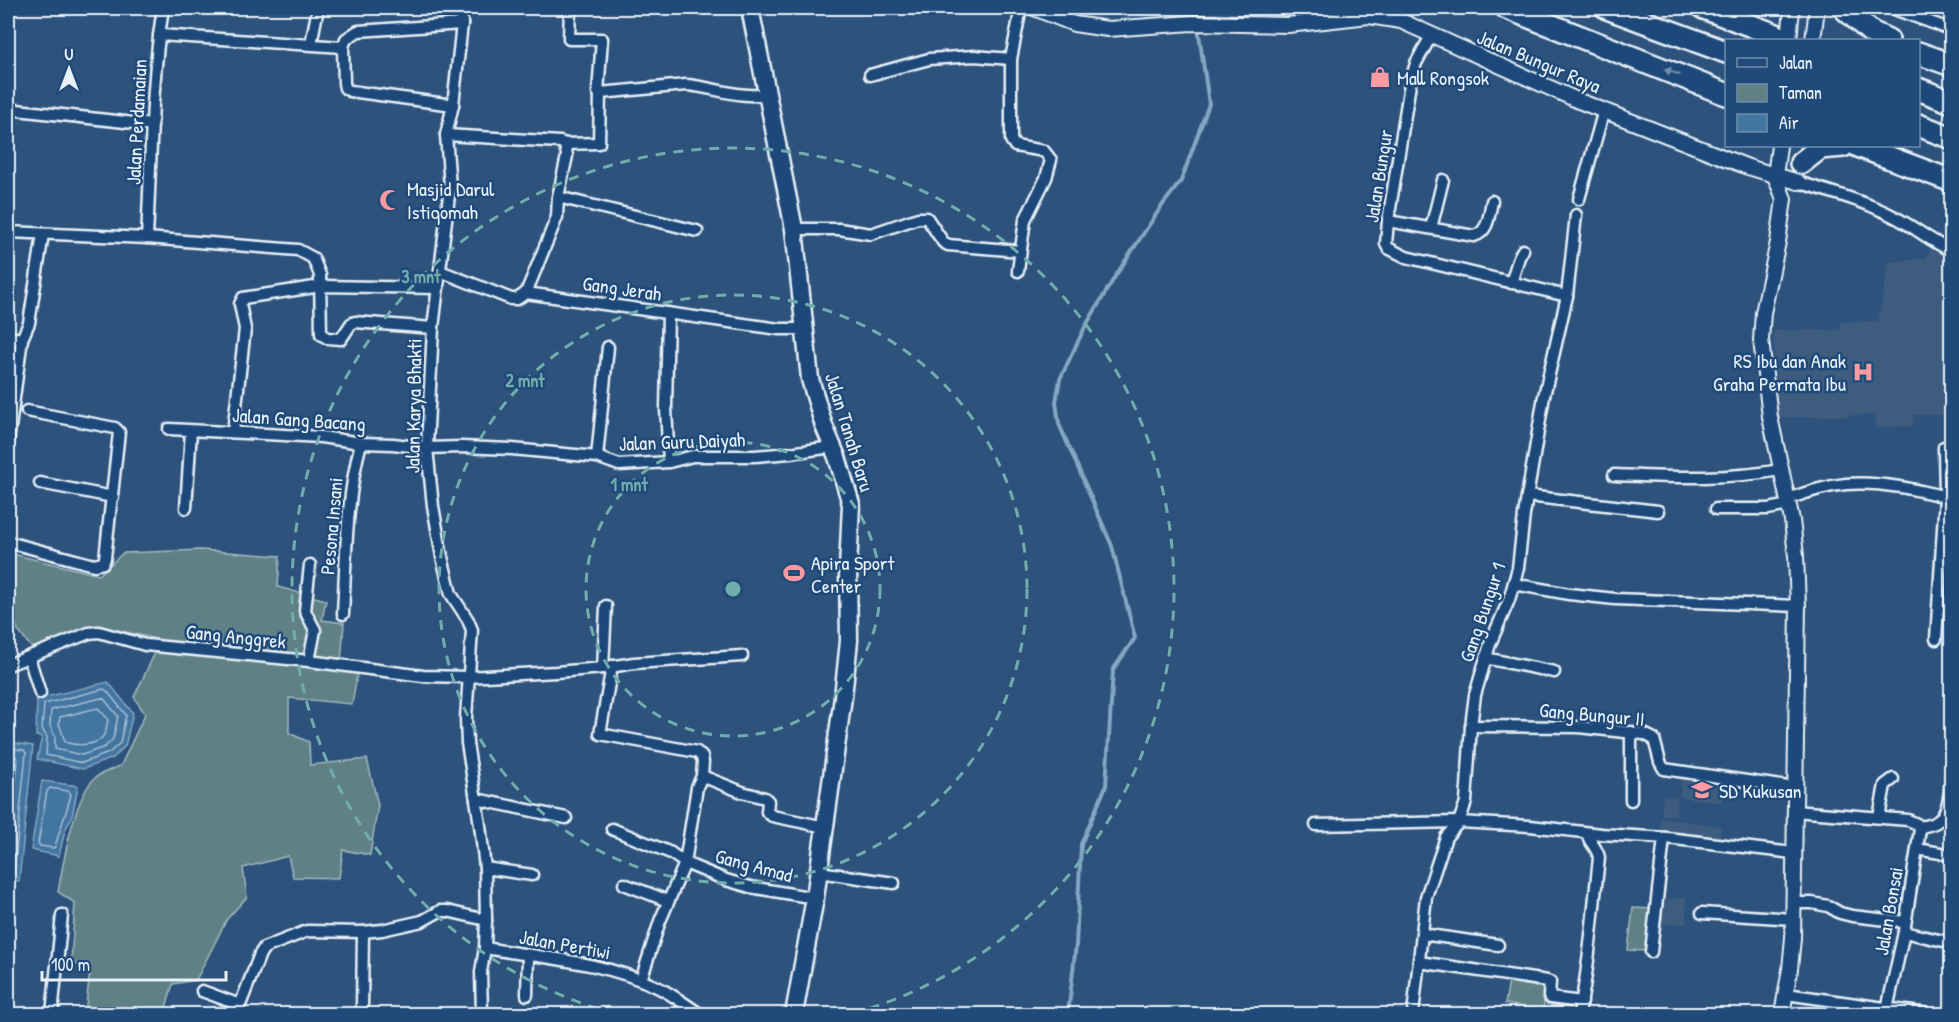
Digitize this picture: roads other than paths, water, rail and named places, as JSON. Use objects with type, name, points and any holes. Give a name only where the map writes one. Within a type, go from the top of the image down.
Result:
[{"type":"highway","points":[[1507,8],[1725,94]]},
{"type":"highway","points":[[1607,8],[1725,52]]},
{"type":"highway","points":[[1704,8],[1783,38]]},
{"type":"highway","points":[[1844,8],[1871,32],[1886,39]]},
{"type":"highway","points":[[1920,54],[1952,65]]},
{"type":"highway","points":[[1920,90],[1952,102]]},
{"type":"highway","points":[[1920,126],[1952,138]]},
{"type":"highway","points":[[1801,164],[1820,148],[1832,147]]},
{"type":"highway","points":[[1862,147],[1952,181]]},
{"type":"main road","name":"Jalan Tanah Baru","points":[[750,8],[797,229],[810,379],[851,504],[848,569],[849,641],[835,764],[825,827],[824,873],[814,898],[794,1014]]},
{"type":"street","name":"Jalan Perdamaian","points":[[147,238],[152,124],[159,34],[164,8]]},
{"type":"street","points":[[312,44],[318,8]]},
{"type":"street","name":"Jalan Karya Bhakti","points":[[462,8],[453,105],[446,135],[450,187],[433,328],[427,448],[432,497],[451,594],[472,630],[467,677],[467,743],[484,868],[486,920],[481,972],[482,1014]]},
{"type":"street","points":[[446,135],[565,144],[599,143],[600,93],[598,92],[602,39],[569,39],[570,8]]},
{"type":"street","points":[[1018,271],[1025,220],[1046,178],[1051,160],[1044,151],[1016,146],[1010,135],[1011,59],[1021,8]]},
{"type":"street","name":"Jalan Bungur Raya","points":[[1034,8],[1074,24],[1108,29],[1192,23],[1288,25],[1376,16],[1401,21],[1579,101],[1775,176],[1801,164]]},
{"type":"street","points":[[1783,38],[1792,8]]},
{"type":"street","points":[[1813,39],[1816,8]]},
{"type":"street","points":[[1891,8],[1952,30]]},
{"type":"street","points":[[453,105],[350,91],[345,88],[344,83],[343,46],[352,34],[367,29],[462,24]]},
{"type":"street","points":[[159,34],[343,46]]},
{"type":"street","name":"Jalan Bungur","points":[[1431,36],[1416,63],[1410,84],[1388,221],[1386,244],[1388,248],[1406,258],[1567,296]]},
{"type":"street","points":[[870,75],[929,59],[974,56],[1011,59]]},
{"type":"street","points":[[600,93],[686,85],[741,96],[768,94]]},
{"type":"street","points":[[8,109],[152,124]]},
{"type":"street","points":[[1579,199],[1604,110]]},
{"type":"street","points":[[526,293],[557,217],[558,197],[567,156],[565,144]]},
{"type":"street","points":[[1779,147],[1775,176],[1784,199]]},
{"type":"street","points":[[1782,1014],[1790,969],[1794,919],[1793,853],[1798,606],[1796,556],[1789,502],[1780,470],[1770,417],[1761,340],[1763,313],[1778,242],[1784,199],[1801,164],[1843,195],[1893,215],[1952,251]]},
{"type":"street","points":[[1431,228],[1443,180]]},
{"type":"street","points":[[558,197],[697,231]]},
{"type":"street","points":[[1388,221],[1474,236],[1485,230],[1492,201]]},
{"type":"street","name":"Gang Bungur 1","points":[[1413,1014],[1426,897],[1446,837],[1459,822],[1466,802],[1475,695],[1485,658],[1514,584],[1544,396],[1567,296],[1576,215]]},
{"type":"street","points":[[797,229],[816,228],[871,234],[918,218],[927,218],[943,242],[948,245],[1020,251]]},
{"type":"street","points":[[8,232],[147,238],[298,250],[313,258],[320,275],[321,334],[327,338],[341,339],[351,324],[355,322],[433,328]]},
{"type":"street","points":[[8,442],[10,406],[21,339],[29,323],[43,234]]},
{"type":"street","points":[[1511,283],[1523,250]]},
{"type":"street","name":"Gang Jerah","points":[[440,271],[506,298],[518,299],[526,293],[779,329],[805,329]]},
{"type":"street","points":[[233,432],[245,329],[240,304],[243,298],[321,286],[438,288]]},
{"type":"street","points":[[668,313],[666,408],[669,462]]},
{"type":"street","points":[[8,337],[21,339]]},
{"type":"street","points":[[597,457],[608,347]]},
{"type":"street","points":[[8,542],[94,565],[103,563],[105,558],[120,435],[118,430],[27,411]]},
{"type":"street","name":"Jalan Gang Bacang","points":[[169,429],[321,437],[361,443],[427,448]]},
{"type":"street","points":[[186,508],[191,431]]},
{"type":"street","name":"Pesona Insani","points":[[343,614],[351,496],[361,443]]},
{"type":"street","points":[[1936,639],[1948,497],[1944,447],[1952,446]]},
{"type":"street","name":"Jalan Guru Daiyah","points":[[427,448],[512,448],[597,457],[619,465],[669,462],[693,456],[755,456],[832,447]]},
{"type":"street","points":[[1614,475],[1680,477],[1742,475],[1780,470]]},
{"type":"street","points":[[40,483],[113,497]]},
{"type":"street","points":[[1716,509],[1768,509],[1820,488],[1848,483],[1889,486],[1948,497]]},
{"type":"street","points":[[1527,496],[1658,511]]},
{"type":"street","points":[[309,661],[315,630],[305,611],[310,565]]},
{"type":"street","points":[[1514,584],[1569,594],[1615,599],[1798,606]]},
{"type":"street","points":[[606,606],[608,667],[600,734],[697,752],[703,762],[702,776],[694,801],[685,863],[660,921],[641,980]]},
{"type":"street","name":"Gang Anggrek","points":[[8,665],[89,633],[99,632],[145,645],[309,661],[423,676],[467,677],[742,656]]},
{"type":"street","points":[[29,657],[40,693]]},
{"type":"street","points":[[1485,658],[1554,672]]},
{"type":"street","name":"Gang Bungur II","points":[[1471,726],[1578,727],[1644,734],[1654,739],[1664,769],[1794,788]]},
{"type":"street","points":[[1631,732],[1631,800]]},
{"type":"street","points":[[1794,811],[1908,820],[1919,827],[1933,824],[1946,811],[1952,764]]},
{"type":"street","points":[[702,776],[742,792],[765,798],[768,801],[767,812],[772,816],[825,827]]},
{"type":"street","points":[[1879,817],[1885,784],[1893,779]]},
{"type":"street","points":[[476,799],[567,819]]},
{"type":"street","points":[[1316,825],[1459,822],[1530,826],[1793,853]]},
{"type":"street","name":"Jalan Bonsai","points":[[1887,1011],[1905,927],[1919,827]]},
{"type":"street","name":"Gang Amad","points":[[612,830],[671,853],[685,863],[726,880],[750,887],[814,898]]},
{"type":"street","points":[[1579,1014],[1588,965],[1599,858],[1587,833]]},
{"type":"street","points":[[1651,952],[1664,838]]},
{"type":"street","points":[[1917,849],[1952,855]]},
{"type":"street","points":[[484,868],[532,875]]},
{"type":"street","points":[[824,873],[894,882]]},
{"type":"street","points":[[624,884],[668,901]]},
{"type":"street","points":[[1794,903],[1828,906],[1840,913],[1905,927],[1952,943]]},
{"type":"street","points":[[202,992],[238,1010],[264,948],[307,931],[382,930],[422,921],[440,911],[486,920]]},
{"type":"street","points":[[1702,913],[1794,919]]},
{"type":"street","points":[[52,1014],[62,915]]},
{"type":"street","points":[[362,1009],[363,932]]},
{"type":"street","points":[[1422,934],[1498,945]]},
{"type":"street","name":"Jalan Pertiwi","points":[[485,948],[581,962],[641,980],[660,988],[700,1014]]},
{"type":"street","points":[[527,995],[528,955]]},
{"type":"street","points":[[1419,962],[1547,981],[1550,982],[1549,996],[1551,998],[1582,1002]]},
{"type":"street","points":[[1786,994],[1887,1011],[1927,1014]]},
{"type":"water","points":[[108,682],[133,713],[125,746],[113,758],[83,769],[37,759],[42,737],[36,736],[37,699]]},
{"type":"water","points":[[8,742],[33,746],[19,881],[8,880]]},
{"type":"water","points":[[42,781],[78,786],[72,817],[65,830],[59,856],[31,850]]},
{"type":"waterway","points":[[1197,8],[1197,19]]},
{"type":"waterway","points":[[1068,1014],[1076,945],[1081,844],[1106,786],[1113,670],[1135,638],[1112,546],[1059,424],[1056,402],[1060,379],[1085,327],[1116,275],[1181,181],[1209,104],[1198,27]]},
{"type":"place","name":"Mall Rongsok","points":[[1380,77]]},
{"type":"place","name":"Masjid Darul Istiqomah","points":[[390,200]]},
{"type":"place","name":"RS Ibu dan Anak Graha Permata Ibu","points":[[1863,372]]},
{"type":"place","name":"Apira Sport Center","points":[[794,573]]},
{"type":"place","name":"SD Kukusan","points":[[1702,790]]}]
